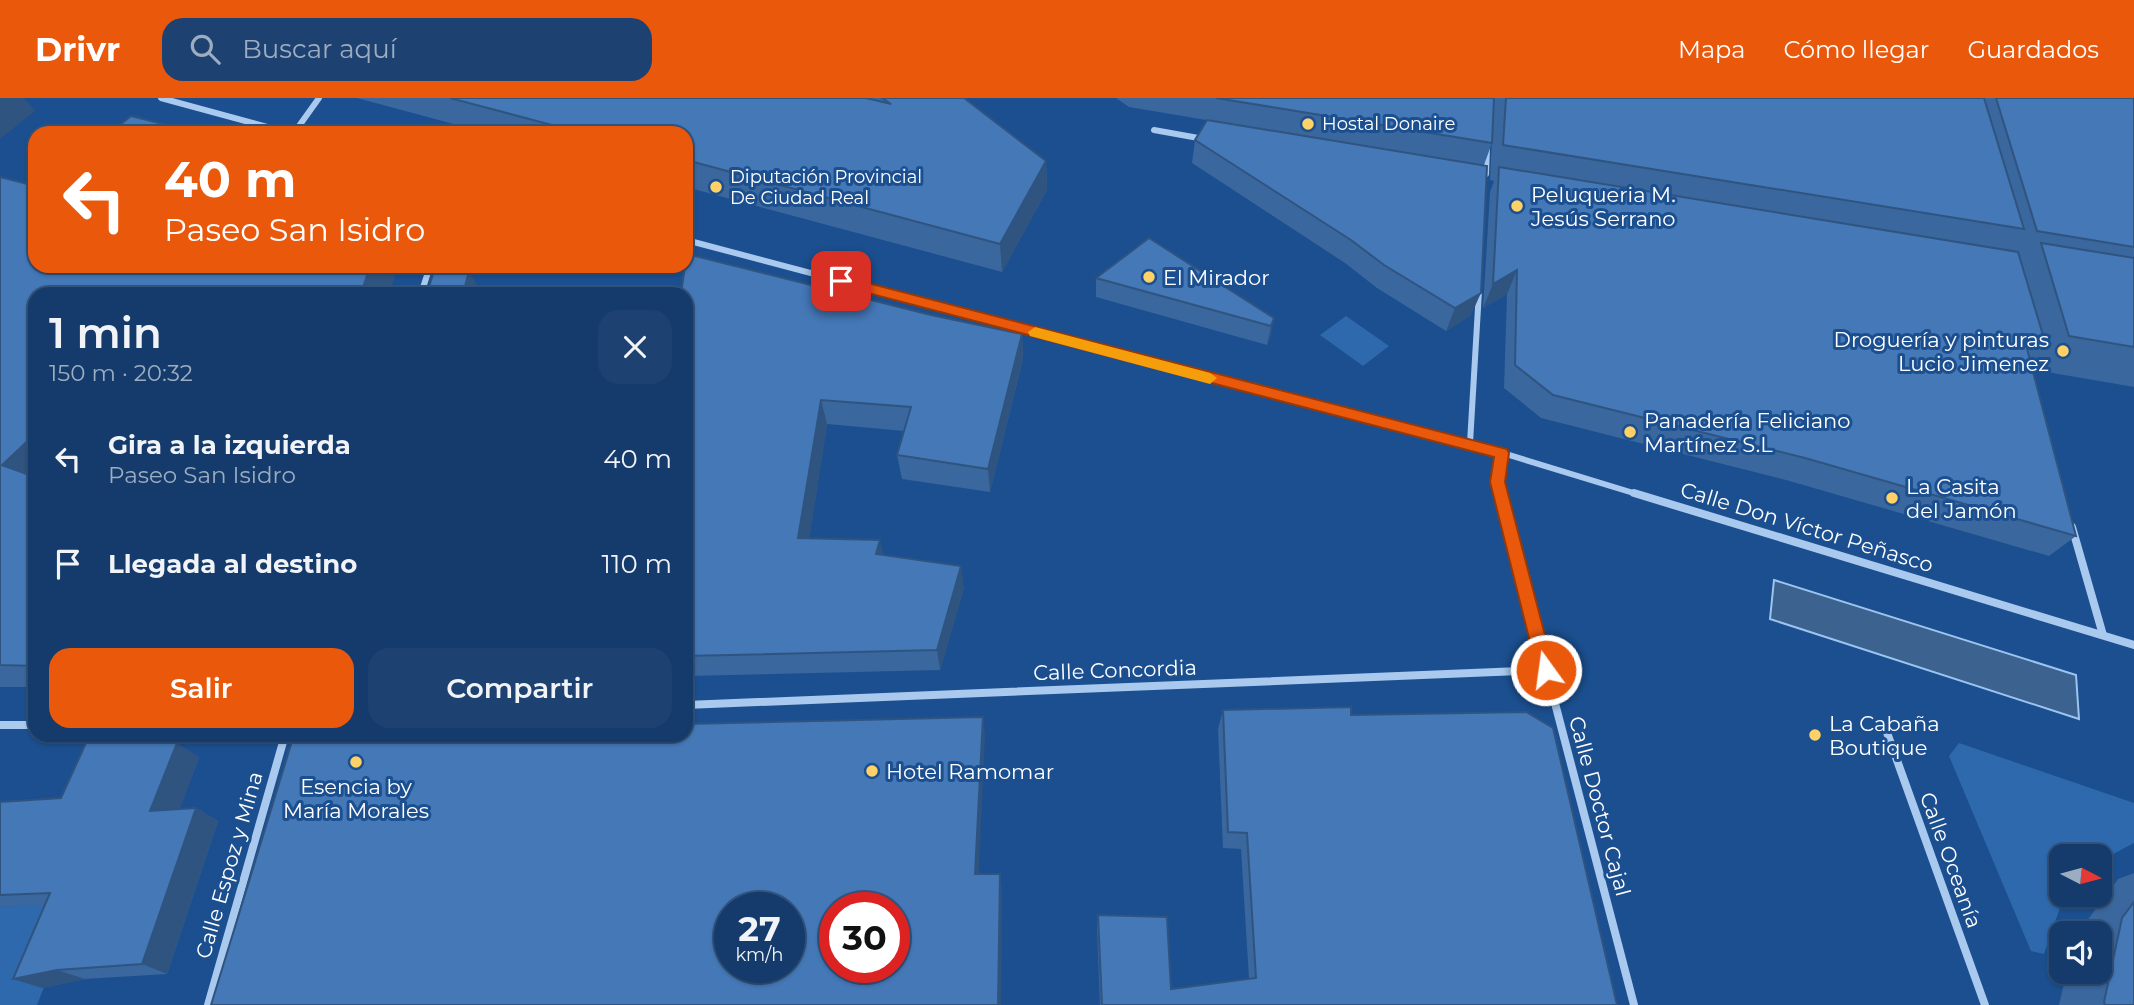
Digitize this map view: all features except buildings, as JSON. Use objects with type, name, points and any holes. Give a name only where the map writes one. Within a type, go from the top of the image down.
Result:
[{"type":"street","points":[[161,98],[263,126]]},
{"type":"street","points":[[299,126],[320,98]]},
{"type":"street","points":[[1154,130],[1208,139]]},
{"type":"street","points":[[1485,187],[1488,136]]},
{"type":"street","name":"Calle Don Víctor Peñasco","points":[[693,242],[1204,377],[1470,443],[2134,645]]},
{"type":"street","points":[[1470,443],[1479,282]]},
{"type":"street","name":"Calle Doctor Cajal","points":[[1502,453],[1497,482],[1634,1005]]},
{"type":"street","points":[[2071,524],[2103,635]]},
{"type":"street","name":"Calle Concordia","points":[[693,705],[1546,670]]},
{"type":"street","points":[[0,725],[28,725]]},
{"type":"street","name":"Calle Oceanía","points":[[1885,727],[1985,1005]]},
{"type":"street","name":"Calle Espoz y Mina","points":[[208,1005],[283,742]]},
{"type":"shaded area","points":[[1346,316],[1389,346],[1363,366],[1320,335]]},
{"type":"shaded area","points":[[1774,580],[2076,675],[2079,719],[1770,619]]},
{"type":"shaded area","points":[[1959,743],[2134,803],[2134,843],[2112,855],[2112,844],[2049,844],[2049,907],[2060,907],[2055,921],[2049,921],[2049,940],[2044,954],[2031,951],[1949,756]]},
{"type":"shaded area","points":[[78,901],[37,1005],[0,1005],[0,907]]},
{"type":"slow traffic","points":[[1035,332],[1210,378]]},
{"type":"place","name":"Hostal Donaire","points":[[1308,124]]},
{"type":"place","name":"Diputación Provincial De Ciudad Real","points":[[716,187]]},
{"type":"place","name":"Peluqueria M. Jesús Serrano","points":[[1517,206]]},
{"type":"place","name":"El Mirador","points":[[1149,277]]},
{"type":"place","name":"Droguería y pinturas Lucio Jimenez","points":[[2063,351]]},
{"type":"place","name":"Panadería Feliciano Martínez S.L","points":[[1630,432]]},
{"type":"place","name":"La Casita del Jamón","points":[[1892,498]]},
{"type":"place","name":"La Cabaña Boutique","points":[[1815,735]]},
{"type":"place","name":"Esencia by María Morales","points":[[356,762]]},
{"type":"place","name":"Hotel Ramomar","points":[[872,771]]},
{"type":"route","points":[[841,281],[1502,453],[1497,482],[1546,670]]}]
